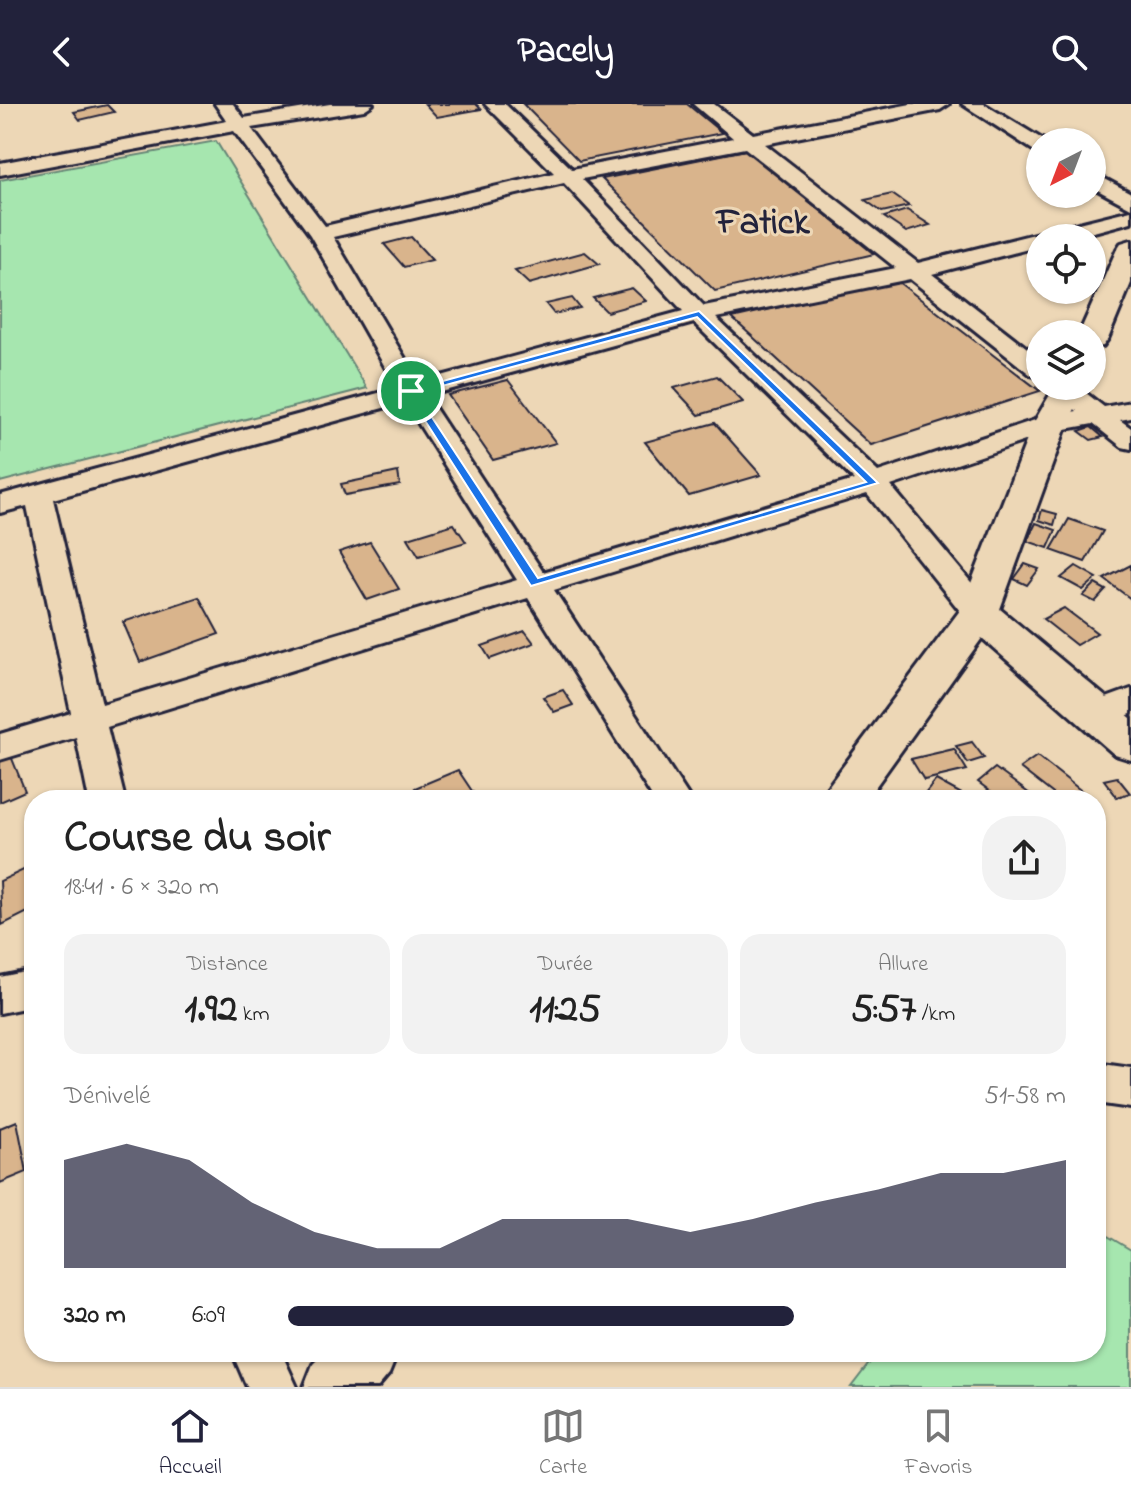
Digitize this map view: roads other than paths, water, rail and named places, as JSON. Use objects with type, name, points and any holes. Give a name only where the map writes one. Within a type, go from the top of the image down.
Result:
[{"type":"street","points":[[0,169],[232,114],[364,104]]},
{"type":"street","points":[[494,104],[568,176],[699,314],[873,483],[979,613],[1115,708],[1131,743]]},
{"type":"street","points":[[702,104],[915,271],[1026,365]]},
{"type":"street","points":[[320,234],[568,176],[940,104]]},
{"type":"street","points":[[971,104],[1026,137]]},
{"type":"street","points":[[232,114],[320,234],[411,391],[667,790]]},
{"type":"street","points":[[1106,187],[1131,202]]},
{"type":"street","points":[[1100,224],[1131,216]]},
{"type":"street","points":[[0,504],[699,314],[915,271],[1026,243]]},
{"type":"street","points":[[1100,320],[1131,249]]},
{"type":"street","points":[[0,747],[873,483],[1042,400]]},
{"type":"street","points":[[848,790],[979,613],[1055,400]]},
{"type":"street","points":[[1072,400],[1101,417],[1131,441]]},
{"type":"street","points":[[1072,400],[1101,417],[1131,410]]},
{"type":"street","points":[[38,494],[105,790]]},
{"type":"street","points":[[0,995],[24,990]]},
{"type":"street","points":[[1106,1084],[1131,1088]]},
{"type":"street","points":[[261,1362],[272,1387]]},
{"type":"street","points":[[336,1387],[358,1362]]},
{"type":"district","name":"Fatick","points":[[763,220]]}]
